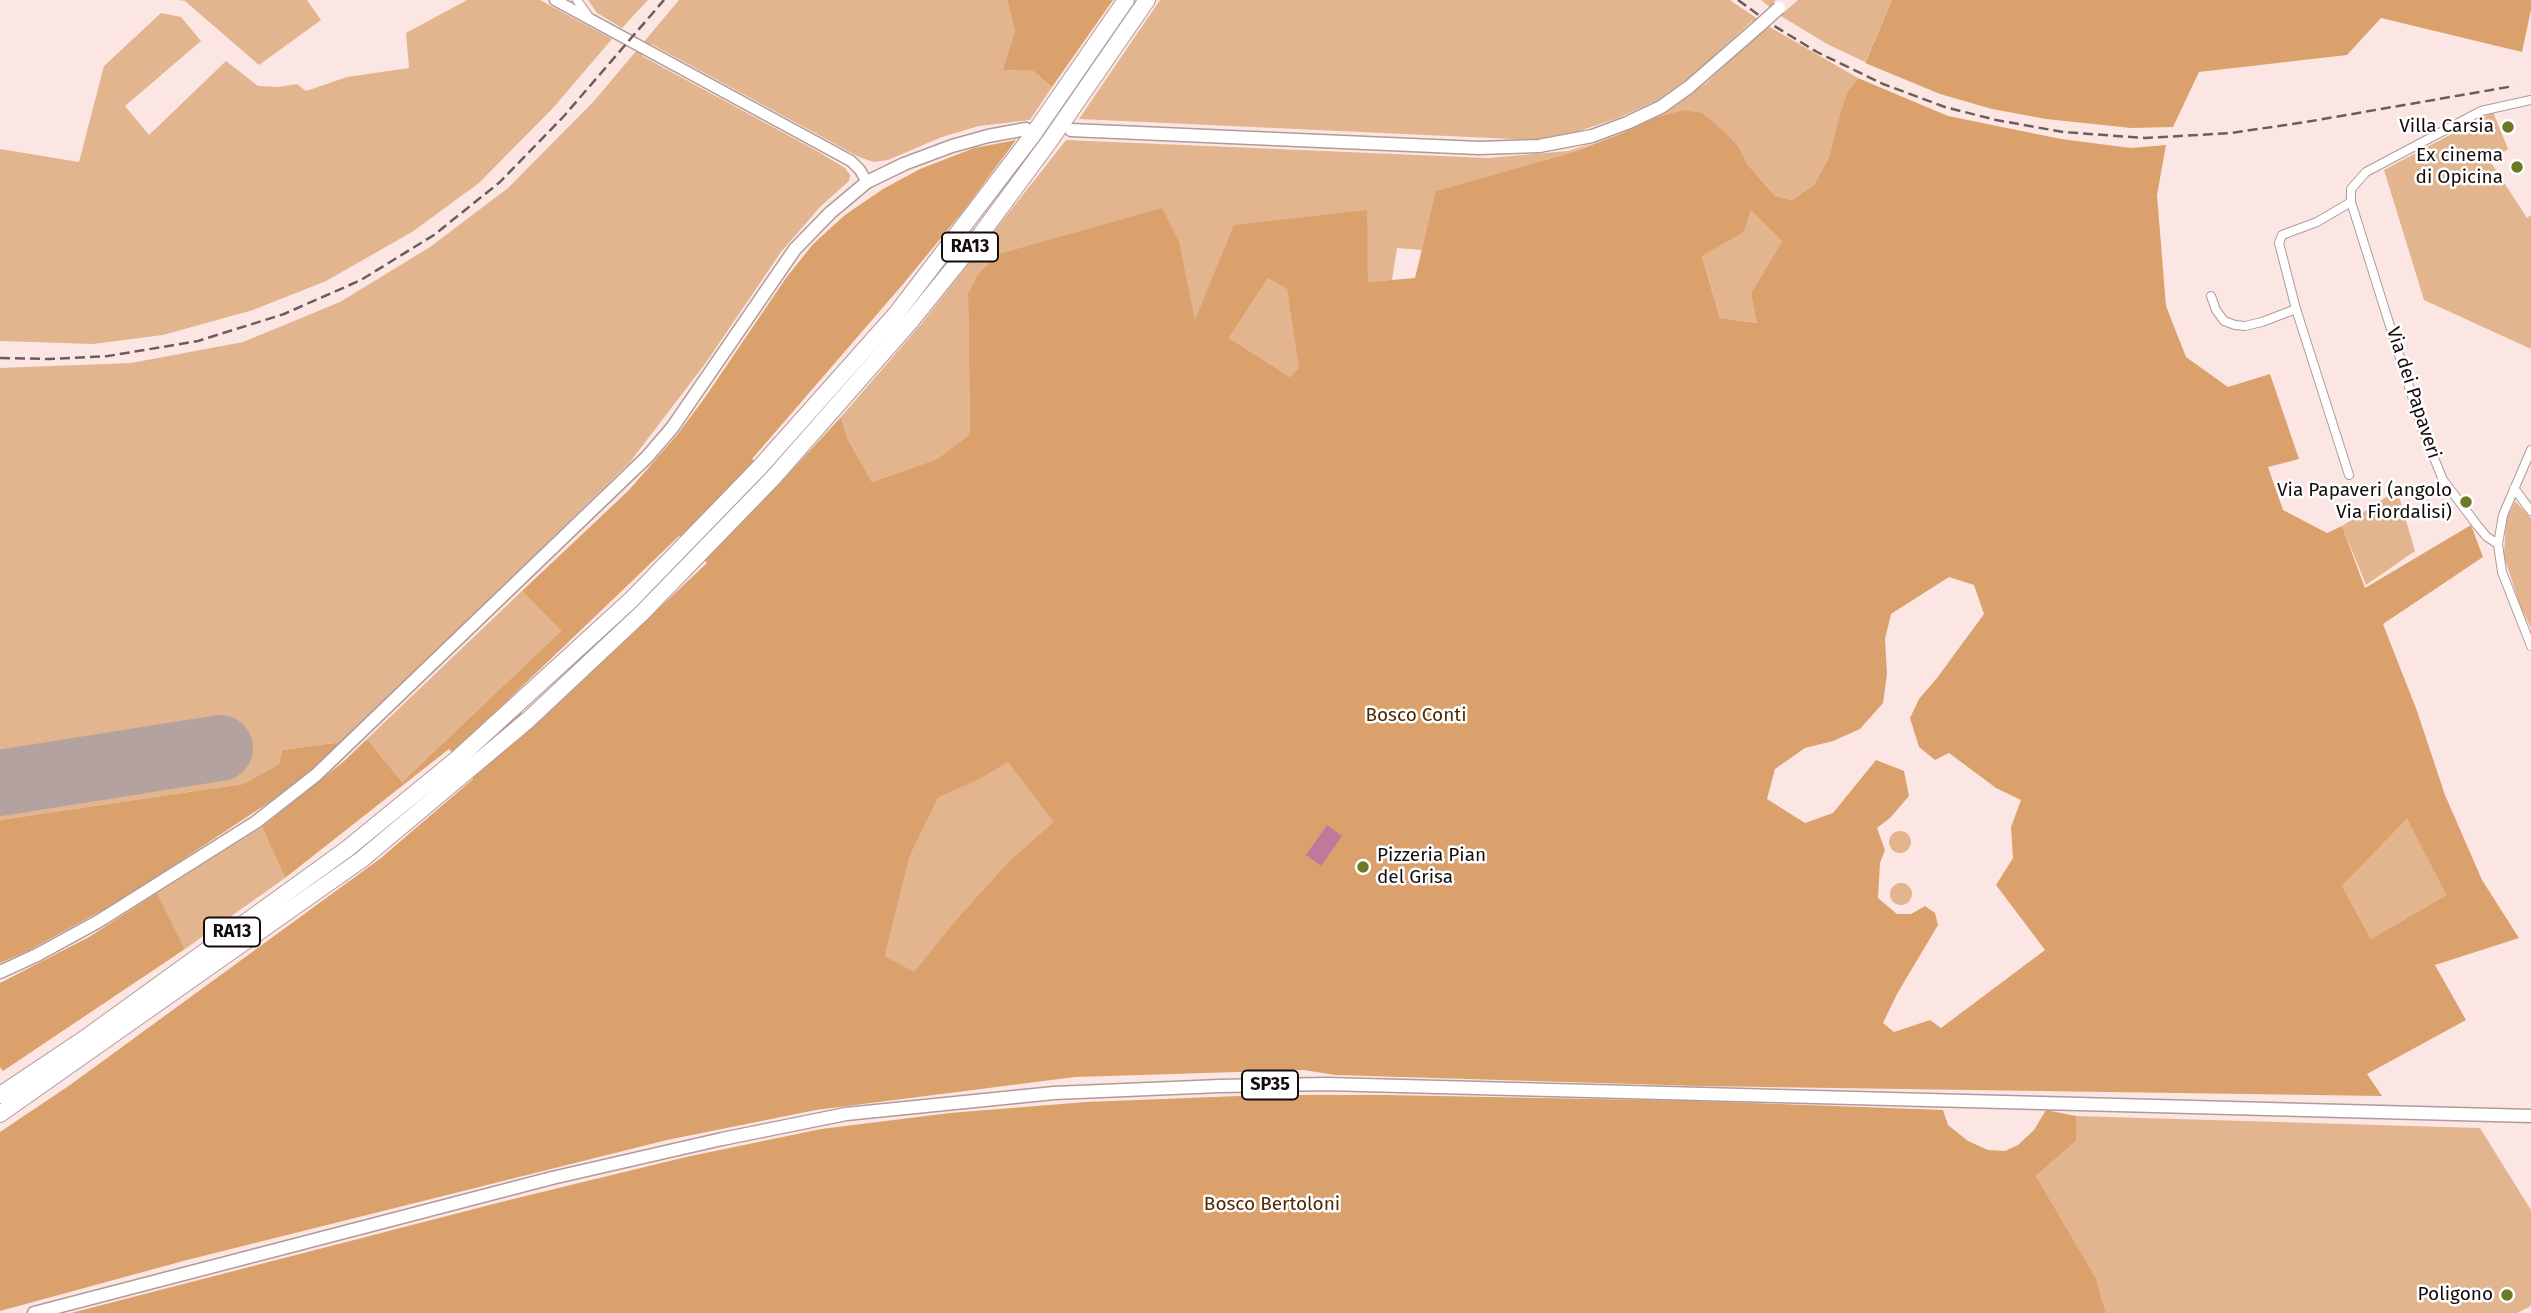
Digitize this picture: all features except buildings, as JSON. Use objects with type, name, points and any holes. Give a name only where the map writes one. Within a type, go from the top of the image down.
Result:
[{"type":"highway","name":"RA13","points":[[0,1095],[84,1039],[347,849],[457,759],[602,628],[760,467],[896,314],[1032,136],[1126,0]]},
{"type":"highway","name":"RA13","points":[[0,1114],[361,860],[528,720],[700,555],[773,478],[910,322],[981,234],[1049,142],[1147,0]]},
{"type":"main road","points":[[1070,130],[1479,148],[1539,146],[1592,136],[1627,124],[1661,107],[1698,79],[1784,4]]},
{"type":"main road","points":[[0,972],[37,956],[99,921],[256,822],[316,775],[647,457],[672,428],[795,249],[830,212],[867,182],[904,164],[952,146],[1026,129]]},
{"type":"main road","name":"SP35","points":[[34,1313],[552,1178],[722,1139],[846,1114],[1054,1093],[1326,1084],[2531,1116]]},
{"type":"street","points":[[555,0],[851,161],[867,182]]},
{"type":"street","points":[[577,0],[589,17]]},
{"type":"street","points":[[2349,475],[2280,255],[2279,243],[2282,234],[2317,222],[2350,202],[2351,189],[2365,172],[2481,111],[2531,100]]},
{"type":"street","name":"Via dei Papaveri","points":[[2350,202],[2423,431],[2443,480],[2482,531],[2498,544]]},
{"type":"street","points":[[2211,296],[2224,321],[2235,325],[2262,322],[2296,309]]},
{"type":"street","points":[[2530,643],[2502,572],[2498,544],[2503,515],[2531,450]]},
{"type":"street","points":[[2514,488],[2531,511]]},
{"type":"shaded area","points":[[179,0],[307,0],[321,20],[259,65],[185,1]]},
{"type":"shaded area","points":[[467,0],[540,0],[612,39],[553,108],[479,183],[412,232],[326,281],[253,310],[163,335],[93,344],[0,341],[0,149],[79,162],[104,66],[161,13],[181,17],[201,41],[125,106],[149,135],[226,61],[258,86],[297,84],[306,91],[347,77],[409,68],[406,33]]},
{"type":"shaded area","points":[[588,0],[648,0],[622,28],[597,13]]},
{"type":"shaded area","points":[[679,0],[1007,0],[1015,31],[1004,70],[1033,71],[1052,87],[1030,120],[979,126],[942,137],[888,160],[874,162],[859,157],[651,44],[642,56],[817,151],[845,168],[850,175],[849,181],[820,207],[781,252],[705,364],[630,462],[342,742],[282,750],[279,764],[243,784],[0,820],[0,368],[131,363],[243,342],[340,302],[430,247],[508,188],[594,101]]},
{"type":"shaded area","points":[[1160,0],[1730,0],[1768,26],[1858,78],[1848,91],[1829,157],[1814,185],[1792,200],[1775,196],[1748,165],[1739,147],[1724,131],[1682,110],[1651,119],[1705,84],[1763,31],[1752,21],[1693,75],[1659,100],[1576,132],[1534,140],[1079,119]]},
{"type":"shaded area","points":[[1761,0],[1776,0],[1773,3],[1783,13],[1798,0],[1892,0],[1865,62],[1827,44],[1781,16]]},
{"type":"shaded area","points":[[2493,112],[2508,149],[2490,161],[2527,218],[2531,215],[2531,349],[2424,300],[2384,170]]},
{"type":"shaded area","points":[[1066,140],[1488,158],[1568,151],[1598,141],[1570,153],[1437,191],[1422,250],[1397,248],[1392,280],[1368,282],[1366,210],[1194,321],[1179,241],[968,295],[970,434],[937,459],[872,482],[847,438],[841,417],[922,323]]},
{"type":"shaded area","points":[[1751,209],[1782,241],[1751,293],[1758,323],[1720,318],[1702,255],[1744,232]]},
{"type":"shaded area","points":[[1268,278],[1287,288],[1300,368],[1290,377],[1229,338]]},
{"type":"shaded area","points":[[2397,490],[2415,551],[2366,585],[2342,526]]},
{"type":"shaded area","points":[[2515,501],[2531,518],[2531,628],[2520,606],[2504,556],[2506,520]]},
{"type":"shaded area","points":[[522,591],[561,631],[402,782],[367,739]]},
{"type":"shaded area","points":[[1008,761],[1055,822],[1010,860],[961,914],[914,973],[885,956],[910,856],[938,798],[980,779]]},
{"type":"shaded area","points":[[2407,819],[2446,895],[2371,939],[2342,886]]},
{"type":"shaded area","points":[[1327,825],[1342,836],[1321,866],[1306,855]]},
{"type":"shaded area","points":[[262,827],[285,878],[185,949],[157,893]]},
{"type":"shaded area","points":[[1900,831],[1908,834],[1911,842],[1908,850],[1900,853],[1892,850],[1889,842],[1892,834]]},
{"type":"shaded area","points":[[1901,883],[1909,886],[1912,894],[1909,902],[1901,905],[1893,902],[1890,894],[1893,886]]},
{"type":"shaded area","points":[[2076,1116],[2480,1128],[2531,1210],[2531,1306],[2517,1313],[2106,1313],[2096,1278],[2036,1176],[2076,1141]]},
{"type":"green space","points":[[1007,0],[1113,0],[1052,87],[1033,71],[1003,70],[1015,31]]},
{"type":"green space","points":[[1892,0],[2531,0],[2531,10],[2522,52],[2381,18],[2347,55],[2199,72],[2173,127],[2131,128],[2046,119],[1992,109],[1940,94],[1865,63]]},
{"type":"green space","name":"Bosco Conti","points":[[1858,78],[1948,116],[2061,139],[2131,148],[2166,145],[2157,195],[2166,306],[2186,357],[2228,387],[2270,374],[2299,459],[2268,467],[2283,510],[2327,533],[2342,526],[2365,588],[2471,525],[2483,557],[2383,624],[2417,711],[2445,795],[2482,880],[2519,938],[2435,965],[2466,1020],[2367,1074],[2382,1096],[1698,1086],[1336,1075],[1303,1070],[1075,1077],[816,1110],[667,1140],[187,1260],[0,1311],[0,1132],[70,1085],[381,858],[473,779],[449,749],[285,878],[262,827],[343,762],[367,739],[402,782],[561,631],[522,591],[629,490],[677,435],[786,278],[813,244],[845,215],[883,189],[920,169],[974,148],[1016,140],[964,210],[904,283],[752,459],[779,484],[841,417],[847,438],[872,482],[937,459],[970,434],[968,294],[979,273],[999,254],[1162,208],[1179,241],[1195,320],[1234,225],[1367,210],[1368,282],[1415,278],[1436,191],[1570,153],[1651,119],[1682,110],[1702,113],[1724,131],[1739,147],[1748,165],[1775,196],[1792,200],[1814,185],[1829,157],[1848,91]],"holes":[[[1751,210],[1782,241],[1751,293],[1757,323],[1720,318],[1702,256],[1744,232]],[[1268,278],[1287,289],[1299,368],[1290,377],[1229,338]],[[679,536],[707,563],[534,726],[509,699]],[[1949,577],[1974,585],[1984,614],[1919,699],[1910,718],[1919,747],[1935,760],[1949,753],[1996,788],[2021,800],[2011,827],[2013,858],[1996,885],[2045,950],[1941,1028],[1930,1020],[1894,1032],[1883,1023],[1938,925],[1935,913],[1925,906],[1911,914],[1897,914],[1878,898],[1880,863],[1885,850],[1877,828],[1890,818],[1909,796],[1904,771],[1876,760],[1833,813],[1805,823],[1767,799],[1775,769],[1805,748],[1833,741],[1860,729],[1883,703],[1887,674],[1885,639],[1891,614]],[[1008,762],[1054,822],[1010,860],[914,972],[885,956],[910,856],[938,798],[980,779]],[[2407,819],[2446,895],[2371,939],[2342,886]]]},
{"type":"green space","points":[[342,742],[286,791],[123,899],[28,951],[0,963],[0,820],[243,784],[279,764],[282,750]]},
{"type":"green space","points":[[157,893],[185,949],[3,1071],[0,1067],[0,983],[89,937]]},
{"type":"green space","name":"Bosco Bertoloni","points":[[1265,1095],[1698,1101],[1943,1110],[1948,1125],[1968,1141],[1988,1150],[2005,1151],[2018,1145],[2034,1130],[2046,1110],[2076,1116],[2076,1141],[2036,1176],[2096,1278],[2106,1313],[71,1313],[505,1201],[686,1157],[821,1129],[950,1113],[1086,1102]]},
{"type":"runway","points":[[0,783],[220,748]]},
{"type":"railway","points":[[0,358],[108,356],[198,341],[284,314],[361,280],[434,235],[500,182],[564,116],[664,0]]},
{"type":"railway","points":[[1738,0],[1817,52],[1883,84],[1945,107],[1996,120],[2063,132],[2145,138],[2231,133],[2514,86]]},
{"type":"place","name":"Villa Carsia","points":[[2508,127]]},
{"type":"place","name":"Ex cinema di Opicina","points":[[2517,167]]},
{"type":"place","name":"Via Papaveri (angolo Via Fiordalisi)","points":[[2466,502]]},
{"type":"place","name":"Pizzeria Pian del Grisa","points":[[1363,867]]},
{"type":"place","name":"Poligono","points":[[2507,1295]]}]
